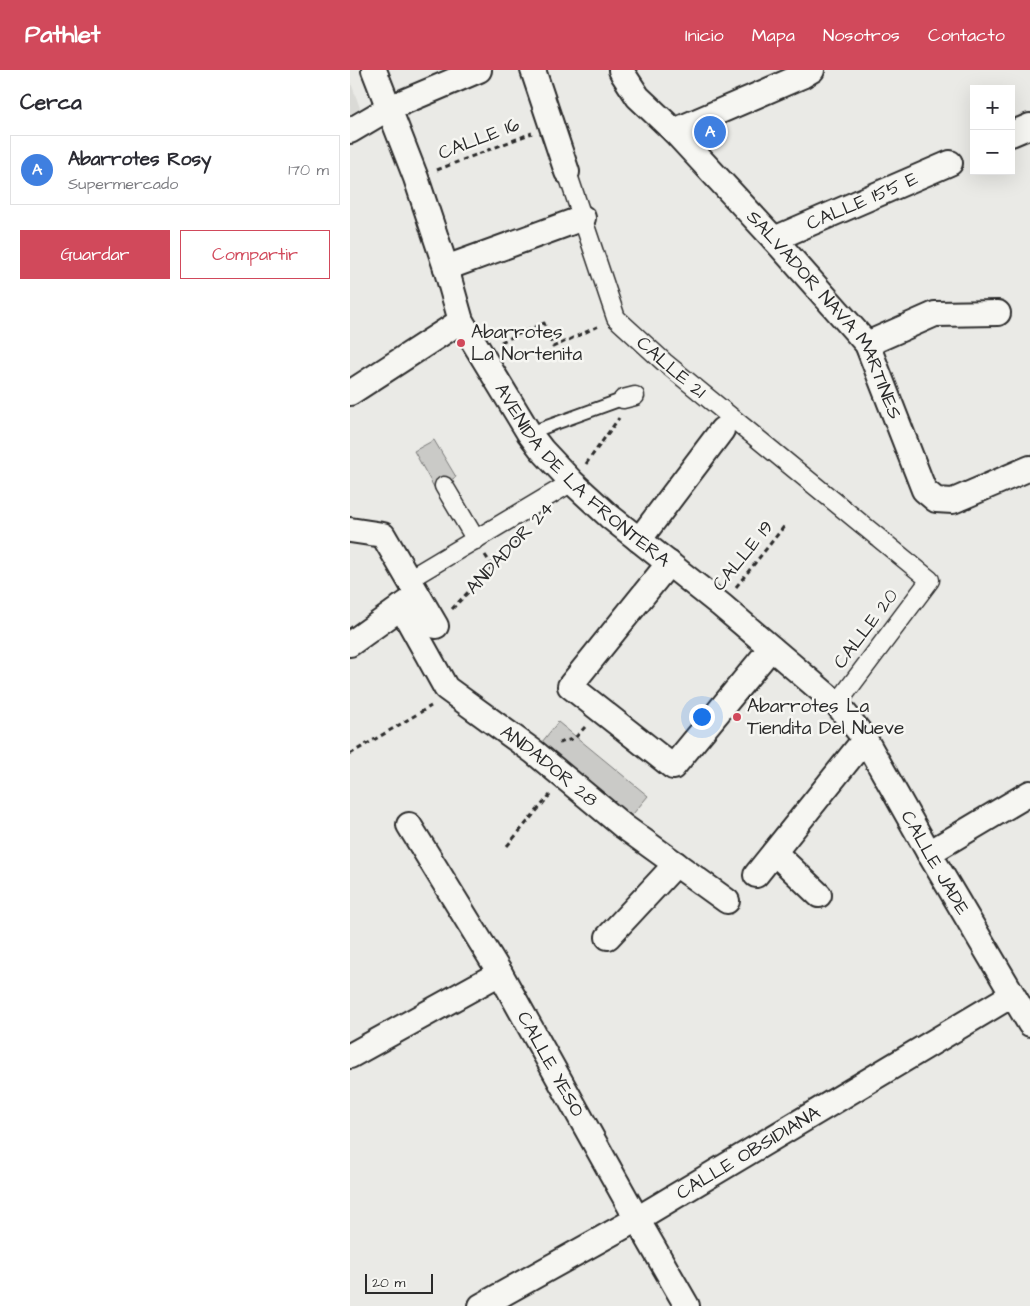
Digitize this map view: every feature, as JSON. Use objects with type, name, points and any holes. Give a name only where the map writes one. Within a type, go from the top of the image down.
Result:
[{"type":"street","name":"AVENIDA DE LA FRONTERA","points":[[374,70],[416,178],[446,268],[461,321],[528,433],[572,482],[609,516],[722,605],[837,704]]},
{"type":"street","points":[[350,131],[389,108],[479,70]]},
{"type":"street","name":"CALLE 21","points":[[533,70],[616,318],[664,362],[930,580]]},
{"type":"street","name":"SALVADOR NAVA MARTINES","points":[[621,70],[638,97],[674,131],[774,239],[866,344],[924,490],[936,500],[953,501],[1030,468]]},
{"type":"street","points":[[674,131],[812,70]]},
{"type":"street","points":[[1015,132],[1030,126]]},
{"type":"street","name":"CALLE 155 E","points":[[774,239],[950,163]]},
{"type":"street","points":[[446,268],[583,218]]},
{"type":"street","points":[[866,344],[935,314],[998,312]]},
{"type":"street","points":[[350,393],[461,321]]},
{"type":"street","points":[[639,540],[722,430]]},
{"type":"street","name":"ANDADOR 24","points":[[350,644],[476,540],[572,482]]},
{"type":"street","points":[[444,486],[476,540]]},
{"type":"street","name":"ANDADOR 28","points":[[350,530],[383,535],[410,594],[446,688],[527,747],[623,826],[727,901]]},
{"type":"street","points":[[669,563],[570,686],[673,767],[771,648]]},
{"type":"street","name":"CALLE 20","points":[[837,704],[930,580]]},
{"type":"street","name":"ANDADOR 28","points":[[410,594],[436,626]]},
{"type":"street","name":"CALLE JADE","points":[[837,704],[865,739],[1030,1024]]},
{"type":"street","points":[[756,875],[865,739]]},
{"type":"street","points":[[929,852],[1030,793]]},
{"type":"street","name":"CALLE YESO","points":[[409,825],[500,973],[687,1306]]},
{"type":"street","points":[[775,853],[819,895]]},
{"type":"street","points":[[608,937],[676,864]]},
{"type":"street","points":[[350,1056],[500,973]]},
{"type":"street","name":"CALLE OBSIDIANA","points":[[481,1306],[637,1219],[1012,995]]},
{"type":"lane","points":[[528,433],[629,398]]},
{"type":"path","name":"CALLE 16","points":[[416,178],[551,126]]},
{"type":"path","points":[[480,351],[544,323],[553,347],[616,318]]},
{"type":"path","name":"CALLE 19","points":[[722,605],[786,524]]},
{"type":"path","name":"ANDADOR 24","points":[[436,626],[526,532]]},
{"type":"path","points":[[350,754],[454,693]]},
{"type":"path","points":[[527,747],[551,746],[575,738],[600,710]]},
{"type":"path","points":[[507,846],[564,778]]},
{"type":"shaded area","points":[[350,80],[360,108],[350,114]]},
{"type":"shaded area","points":[[434,440],[456,477],[435,489],[414,451]]},
{"type":"shaded area","points":[[558,722],[648,796],[623,826],[534,752]]},
{"type":"place","name":"Abarrotes Rosy","points":[[710,132]]},
{"type":"place","name":"Abarrotes La Nortenita","points":[[461,343]]},
{"type":"place","name":"Abarrotes La Tiendita Del Nueve","points":[[737,717]]}]
